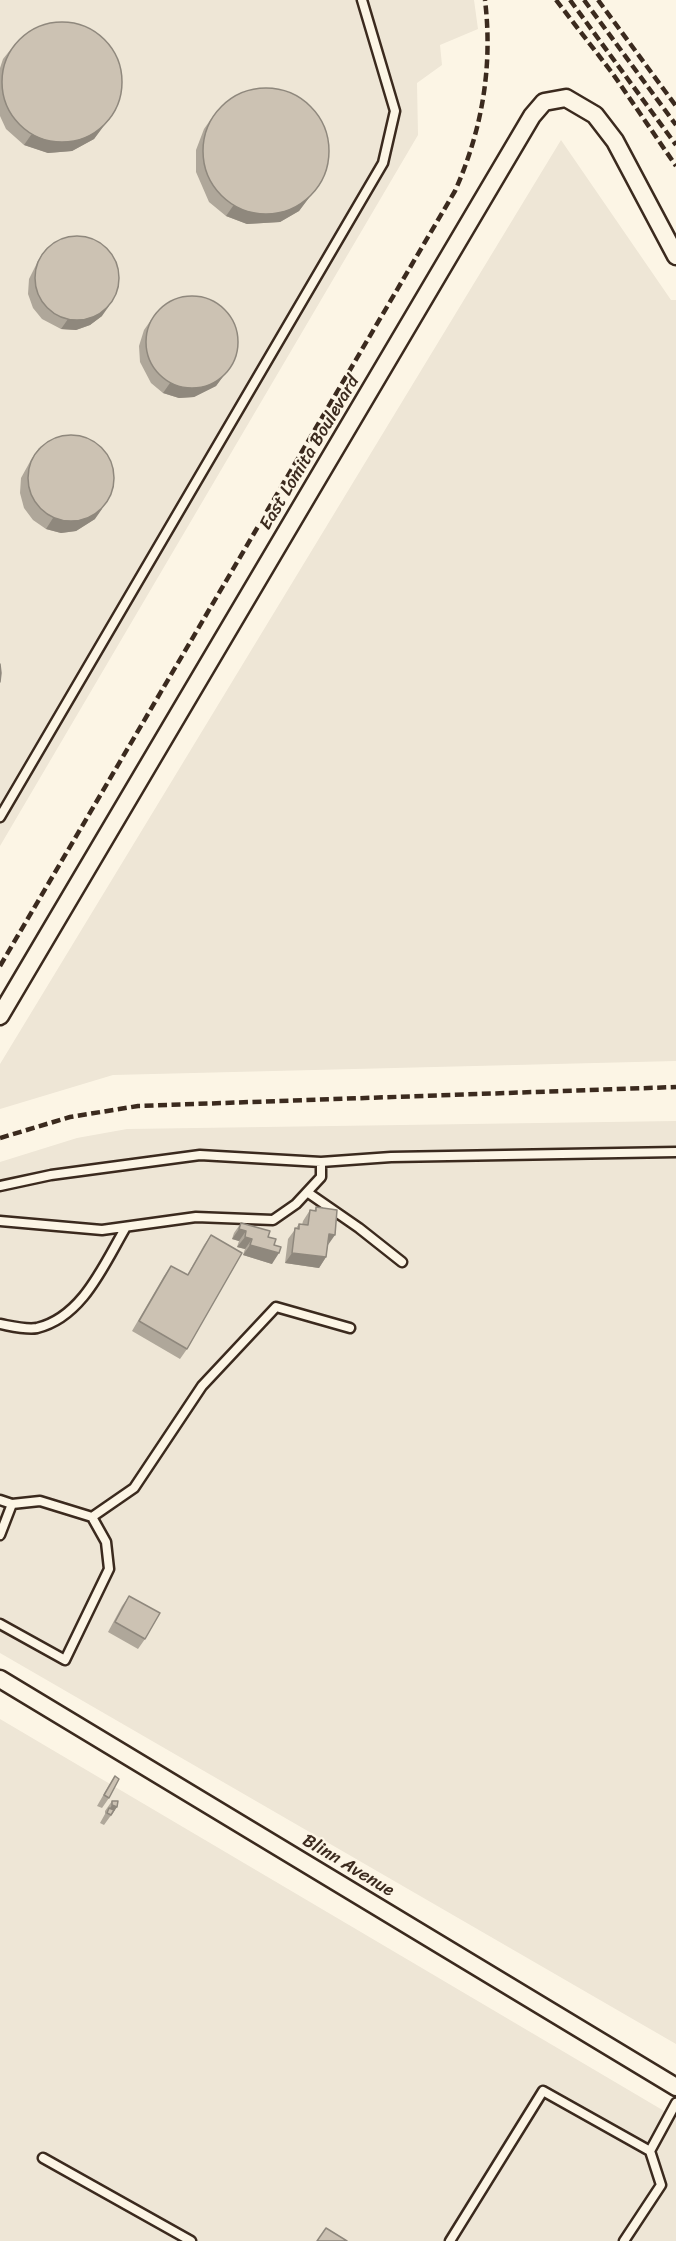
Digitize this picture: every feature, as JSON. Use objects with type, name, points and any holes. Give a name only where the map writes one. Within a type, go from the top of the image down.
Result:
[{"type":"street","name":"East Lomita Boulevard","points":[[0,1016],[526,126],[544,102],[566,98],[595,115],[615,141],[676,256]]},
{"type":"street","name":"Blinn Avenue","points":[[0,1679],[676,2087]]},
{"type":"lane","points":[[0,817],[383,163],[395,111],[362,0]]},
{"type":"lane","points":[[0,1186],[51,1175],[200,1155],[321,1162],[391,1156],[676,1152]]},
{"type":"lane","points":[[0,1221],[102,1230],[196,1217],[273,1220],[296,1204],[321,1178],[321,1162]]},
{"type":"lane","points":[[307,1192],[359,1228],[402,1262]]},
{"type":"lane","points":[[0,1324],[36,1329],[69,1313],[89,1290],[126,1227]]},
{"type":"lane","points":[[92,1517],[134,1488],[202,1386],[276,1307],[350,1328]]},
{"type":"lane","points":[[0,1500],[12,1504],[40,1501],[92,1517],[106,1542],[110,1569],[65,1660],[0,1624]]},
{"type":"lane","points":[[0,1535],[12,1504]]},
{"type":"lane","points":[[450,2241],[543,2091],[650,2151],[661,2185],[624,2241]]},
{"type":"lane","points":[[650,2151],[676,2103]]},
{"type":"lane","points":[[43,2158],[191,2241]]},
{"type":"shaded area","points":[[0,0],[474,0],[478,29],[440,45],[442,65],[417,83],[418,135],[0,846]]},
{"type":"shaded area","points":[[561,140],[671,300],[676,300],[676,1061],[113,1075],[0,1109],[0,1064]]},
{"type":"shaded area","points":[[676,1121],[676,2044],[0,1653],[0,1162],[77,1138],[127,1129]]},
{"type":"shaded area","points":[[0,1719],[676,2118],[676,2241],[0,2241]]},
{"type":"building","points":[[62,22],[85,26],[105,39],[118,59],[122,82],[118,105],[105,125],[85,138],[62,142],[39,138],[19,125],[6,105],[2,82],[6,59],[19,39],[39,26]]},
{"type":"building","points":[[266,88],[290,93],[310,107],[324,127],[329,151],[324,175],[310,195],[290,209],[266,214],[242,209],[222,195],[208,175],[203,151],[208,127],[222,107],[242,93]]},
{"type":"building","points":[[77,236],[93,239],[107,248],[116,262],[119,278],[116,294],[107,308],[93,317],[77,320],[61,317],[47,308],[38,294],[35,278],[38,262],[47,248],[61,239]]},
{"type":"building","points":[[192,296],[209,300],[224,310],[234,325],[238,342],[234,359],[224,374],[209,384],[192,388],[175,384],[160,374],[150,359],[146,342],[150,325],[160,310],[175,300]]},
{"type":"building","points":[[63,435],[79,435],[102,447],[111,461],[114,478],[111,495],[102,509],[79,521],[63,521],[47,514],[35,502],[28,486],[28,470],[35,454],[47,442]]},
{"type":"building","points":[[316,1207],[337,1210],[335,1235],[329,1234],[326,1257],[292,1253],[295,1228],[299,1229],[299,1224],[308,1225],[310,1210],[316,1211]]},
{"type":"building","points":[[241,1223],[270,1231],[268,1237],[276,1239],[274,1245],[281,1247],[279,1253],[250,1245],[252,1239],[245,1237],[246,1231],[239,1229]]},
{"type":"building","points":[[211,1235],[242,1253],[187,1349],[139,1321],[171,1266],[188,1275]]},
{"type":"building","points":[[129,1596],[160,1613],[145,1639],[115,1622]]},
{"type":"building","points":[[115,1776],[119,1779],[109,1798],[104,1795]]},
{"type":"building","points":[[112,1801],[118,1801],[117,1807],[112,1805]]},
{"type":"building","points":[[109,1808],[114,1810],[111,1815],[107,1813]]},
{"type":"building","points":[[326,2228],[347,2241],[317,2241]]},
{"type":"railway","points":[[0,966],[455,191],[472,145],[483,98],[487,50],[485,0]]},
{"type":"railway","points":[[556,0],[613,74],[676,166]]},
{"type":"railway","points":[[570,0],[676,145]]},
{"type":"railway","points":[[584,0],[676,125]]},
{"type":"railway","points":[[598,0],[676,106]]},
{"type":"railway","points":[[0,1138],[70,1117],[138,1106],[676,1087]]}]
